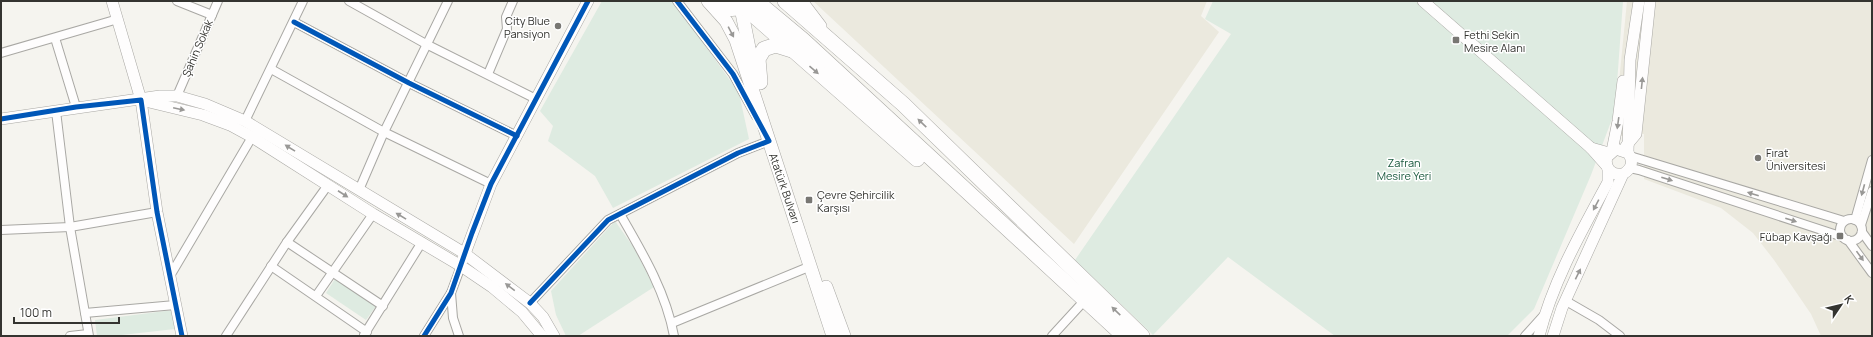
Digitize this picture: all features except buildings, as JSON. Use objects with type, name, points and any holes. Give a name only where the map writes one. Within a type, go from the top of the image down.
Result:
[{"type":"highway","points":[[709,1],[722,8],[753,4],[803,40],[1124,336]]},
{"type":"highway","points":[[785,1],[903,104],[1142,336]]},
{"type":"highway","points":[[753,4],[793,50],[882,129],[1085,300]]},
{"type":"highway","points":[[753,4],[895,113],[1091,287]]},
{"type":"highway","points":[[760,82],[758,59],[764,49],[776,45],[793,50]]},
{"type":"main road","points":[[112,1],[141,100],[157,212],[170,276],[179,336]]},
{"type":"main road","points":[[461,266],[464,253],[491,184],[588,1]]},
{"type":"main road","name":"Atatürk Bulvarı","points":[[709,1],[726,21],[736,40],[833,336]]},
{"type":"main road","points":[[802,1],[839,48]]},
{"type":"main road","points":[[1424,1],[1591,148],[1615,174],[1627,171]]},
{"type":"main road","points":[[1539,336],[1544,315],[1563,270],[1608,182],[1607,167],[1618,121],[1632,1]]},
{"type":"main road","points":[[1553,336],[1566,301],[1627,171],[1632,164],[1628,152],[1630,60],[1639,1]]},
{"type":"main road","points":[[1628,152],[1636,134],[1650,1]]},
{"type":"main road","name":"Atatürk Bulvarı","points":[[753,4],[749,48],[788,175],[844,336]]},
{"type":"main road","points":[[1,119],[76,107],[177,96],[205,104],[246,120],[464,253],[530,303],[543,317],[554,336]]},
{"type":"main road","points":[[141,100],[203,115],[230,125],[252,137],[373,214],[461,266],[492,287],[522,312],[542,336]]},
{"type":"main road","points":[[1591,148],[1611,152],[1620,149],[1628,152]]},
{"type":"street","points":[[177,1],[212,15]]},
{"type":"street","name":"Şahin Sokak","points":[[177,96],[218,1]]},
{"type":"street","points":[[246,120],[303,1]]},
{"type":"street","points":[[359,190],[384,132],[448,1]]},
{"type":"street","points":[[488,74],[507,29],[506,17],[513,1]]},
{"type":"street","points":[[530,303],[608,220],[738,153],[769,141],[733,74],[677,1]]},
{"type":"street","points":[[354,2],[426,44],[536,99]]},
{"type":"street","points":[[1,53],[118,19]]},
{"type":"street","points":[[294,22],[409,83],[517,136]]},
{"type":"street","points":[[55,38],[76,107]]},
{"type":"street","points":[[271,69],[384,132],[491,184]]},
{"type":"street","points":[[56,111],[70,227],[88,335],[70,336]]},
{"type":"street","points":[[170,276],[252,137]]},
{"type":"street","points":[[1628,152],[1844,222]]},
{"type":"street","points":[[1627,171],[1639,170],[1846,238],[1858,238],[1872,160]]},
{"type":"street","points":[[229,335],[271,266],[328,184]]},
{"type":"street","points":[[1859,226],[1872,191]]},
{"type":"street","points":[[1,230],[70,227],[157,212]]},
{"type":"street","points":[[316,296],[373,214]]},
{"type":"street","points":[[620,214],[651,267],[672,323],[674,336]]},
{"type":"street","points":[[1872,246],[1859,226],[1849,219],[1844,222],[1840,231],[1872,273]]},
{"type":"street","points":[[287,242],[383,306]]},
{"type":"street","points":[[271,266],[316,296],[365,334],[422,242]]},
{"type":"street","points":[[424,336],[451,293],[461,266]]},
{"type":"street","points":[[672,323],[811,266]]},
{"type":"street","points":[[451,293],[453,318],[459,336]]},
{"type":"street","points":[[1052,336],[1085,300]]},
{"type":"street","points":[[1566,301],[1599,320],[1620,336]]},
{"type":"street","points":[[85,313],[175,305]]},
{"type":"street","points":[[1524,336],[1544,315]]},
{"type":"shaded area","points":[[813,1],[1207,1],[1201,16],[1219,32],[1074,244]]},
{"type":"shaded area","name":"Fırat Üniversitesi","points":[[1627,1],[1872,1],[1872,336],[1821,336],[1811,314],[1774,260],[1753,233],[1721,208],[1644,179],[1644,134],[1610,137],[1619,82]]},
{"type":"green space","points":[[602,1],[671,1],[739,93],[749,139],[613,208],[595,176],[548,141],[553,126],[540,111]]},
{"type":"green space","name":"Zafran Mesire Yeri","points":[[1213,1],[1623,1],[1615,111],[1591,175],[1534,309],[1507,336],[1335,336],[1228,257],[1153,335],[1075,260],[1231,34],[1205,19]]},
{"type":"green space","points":[[615,221],[634,248],[654,287],[578,336],[566,336],[556,315],[551,291]]},
{"type":"green space","points":[[335,279],[376,306],[366,320],[326,293]]},
{"type":"green space","points":[[173,310],[175,329],[113,336],[97,336],[95,320]]},
{"type":"cycle path","points":[[424,336],[451,293],[491,184],[588,1]]},
{"type":"cycle path","points":[[530,303],[608,220],[738,153],[769,141],[733,74],[677,1]]},
{"type":"cycle path","points":[[294,22],[409,83],[517,136]]},
{"type":"cycle path","points":[[1,119],[76,107],[141,100],[157,212],[182,336]]},
{"type":"place","name":"City Blue Pansiyon","points":[[558,26]]},
{"type":"place","name":"Fethi Sekin Mesire Alanı","points":[[1456,40]]},
{"type":"place","name":"Fırat Üniversitesi","points":[[1758,158]]},
{"type":"place","name":"Çevre Şehircilik Karşısı","points":[[809,200]]},
{"type":"place","name":"Fübap Kavşağı","points":[[1840,236]]}]
